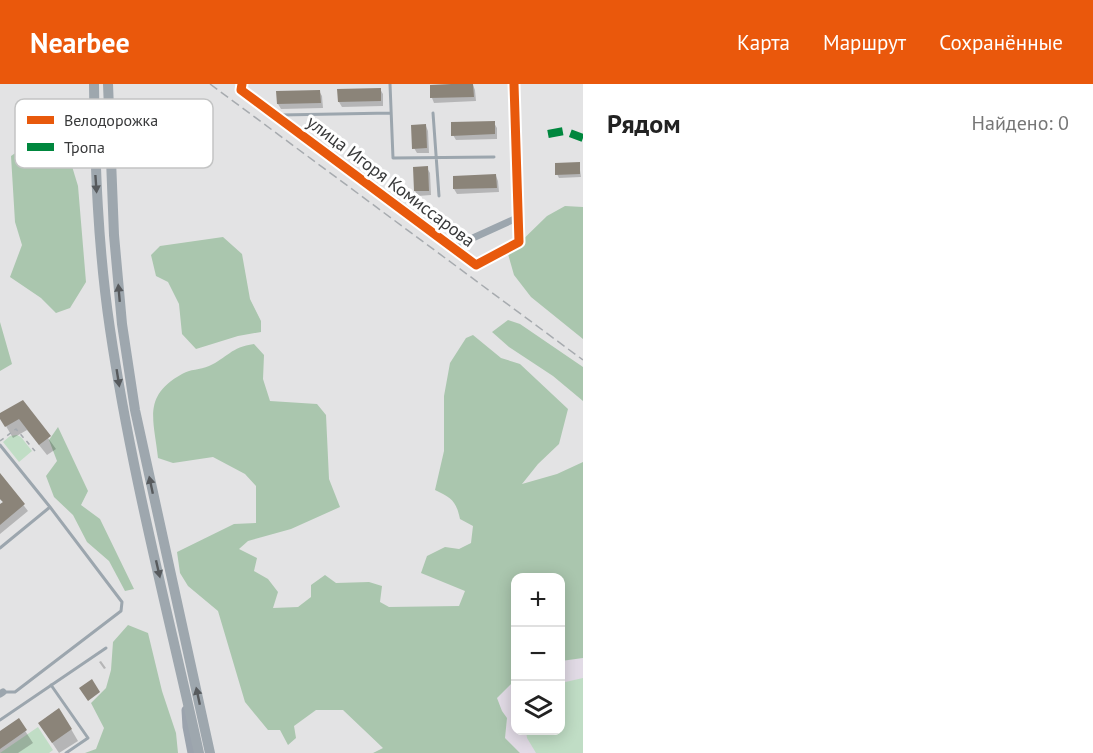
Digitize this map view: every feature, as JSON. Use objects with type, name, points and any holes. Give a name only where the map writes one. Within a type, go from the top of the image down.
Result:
[{"type":"main road","points":[[94,84],[94,99]]},
{"type":"main road","points":[[108,84],[109,99]]},
{"type":"main road","points":[[95,168],[110,327],[124,413],[199,753]]},
{"type":"main road","points":[[111,168],[114,235],[122,324],[132,389],[210,753]]},
{"type":"street","name":"улица Игоря Комиссарова","points":[[242,84],[241,90],[476,265],[519,242],[514,84]]},
{"type":"street","points":[[453,247],[519,217]]},
{"type":"street","points":[[186,695],[187,727],[192,753]]},
{"type":"lane","points":[[390,84],[393,158],[494,157]]},
{"type":"lane","points":[[280,115],[391,113]]},
{"type":"lane","points":[[433,113],[439,196]]},
{"type":"lane","points":[[0,443],[122,602],[121,611],[15,692],[2,693]]},
{"type":"lane","points":[[0,548],[50,507]]},
{"type":"lane","points":[[0,720],[106,648]]},
{"type":"lane","points":[[51,685],[88,738],[66,753]]},
{"type":"path","points":[[0,443],[16,429],[35,451]]},
{"type":"shaded area","points":[[583,658],[583,753],[520,753],[505,738],[507,718],[497,698],[511,684],[511,735],[565,735],[565,660]]},
{"type":"green space","points":[[15,153],[15,168],[73,168],[78,186],[86,282],[70,308],[56,313],[41,298],[10,277],[22,245],[15,222],[11,156]]},
{"type":"green space","points":[[565,206],[583,207],[583,339],[531,297],[514,275],[508,254],[547,216]]},
{"type":"green space","points":[[223,237],[242,254],[250,299],[261,321],[261,332],[238,336],[196,349],[182,334],[179,304],[168,282],[156,276],[151,255],[160,246]]},
{"type":"green space","points":[[508,320],[520,324],[583,367],[583,401],[492,332]]},
{"type":"green space","points":[[0,322],[12,364],[0,371]]},
{"type":"green space","points":[[473,335],[501,358],[520,364],[568,409],[559,444],[538,464],[522,484],[557,474],[583,462],[583,658],[565,660],[565,573],[511,573],[511,684],[497,698],[507,718],[505,738],[520,753],[373,753],[383,748],[343,710],[316,710],[294,726],[296,738],[288,745],[280,730],[268,730],[245,702],[218,611],[188,586],[180,573],[177,552],[234,524],[256,523],[256,486],[245,474],[213,457],[173,463],[158,458],[153,421],[156,400],[169,382],[182,374],[209,366],[234,350],[254,344],[264,355],[263,379],[270,401],[317,404],[326,415],[329,479],[340,507],[291,529],[248,541],[239,549],[257,558],[254,571],[268,579],[278,592],[273,608],[298,607],[311,597],[311,585],[325,575],[336,583],[369,582],[382,586],[380,602],[389,607],[459,606],[465,591],[421,573],[427,556],[445,547],[459,549],[471,543],[473,526],[460,519],[452,500],[435,490],[444,451],[444,396],[450,363],[466,338]]},
{"type":"green space","points":[[58,427],[88,491],[81,505],[100,519],[134,589],[125,591],[109,561],[87,542],[73,515],[54,497],[46,476],[57,461],[49,440]]},
{"type":"green space","points":[[17,435],[32,451],[19,462],[3,442],[10,436]]},
{"type":"green space","points":[[128,625],[148,633],[162,691],[176,733],[178,753],[85,753],[96,749],[104,728],[91,703],[106,688],[111,670],[113,642]]},
{"type":"green space","points":[[583,678],[583,753],[536,753],[527,735],[565,735],[565,682]]},
{"type":"green space","points":[[38,727],[53,750],[49,753],[0,753]]},
{"type":"building","points":[[473,84],[474,97],[430,98],[430,85]]},
{"type":"building","points":[[381,88],[381,101],[338,102],[337,89]]},
{"type":"building","points":[[320,90],[321,103],[277,104],[276,91]]},
{"type":"building","points":[[495,121],[495,134],[451,136],[451,122]]},
{"type":"building","points":[[426,124],[427,148],[412,149],[411,125]]},
{"type":"building","points":[[580,162],[580,174],[555,175],[555,163]]},
{"type":"building","points":[[428,166],[429,191],[414,191],[413,167]]},
{"type":"building","points":[[496,174],[497,188],[453,189],[453,176]]},
{"type":"building","points":[[23,400],[51,436],[39,445],[19,419],[5,427],[0,419],[0,413]]},
{"type":"building","points":[[0,473],[25,504],[0,525],[0,504],[3,502],[0,499]]},
{"type":"building","points":[[92,679],[100,692],[88,701],[79,688]]},
{"type":"building","points":[[59,708],[72,729],[52,743],[38,723]]},
{"type":"building","points":[[19,718],[27,730],[0,749],[0,731]]},
{"type":"railway","points":[[210,84],[583,360]]},
{"type":"marked path","points":[[548,134],[564,131],[583,138]]},
{"type":"cycle path","points":[[242,84],[241,90],[476,265],[519,242],[514,84]]}]
